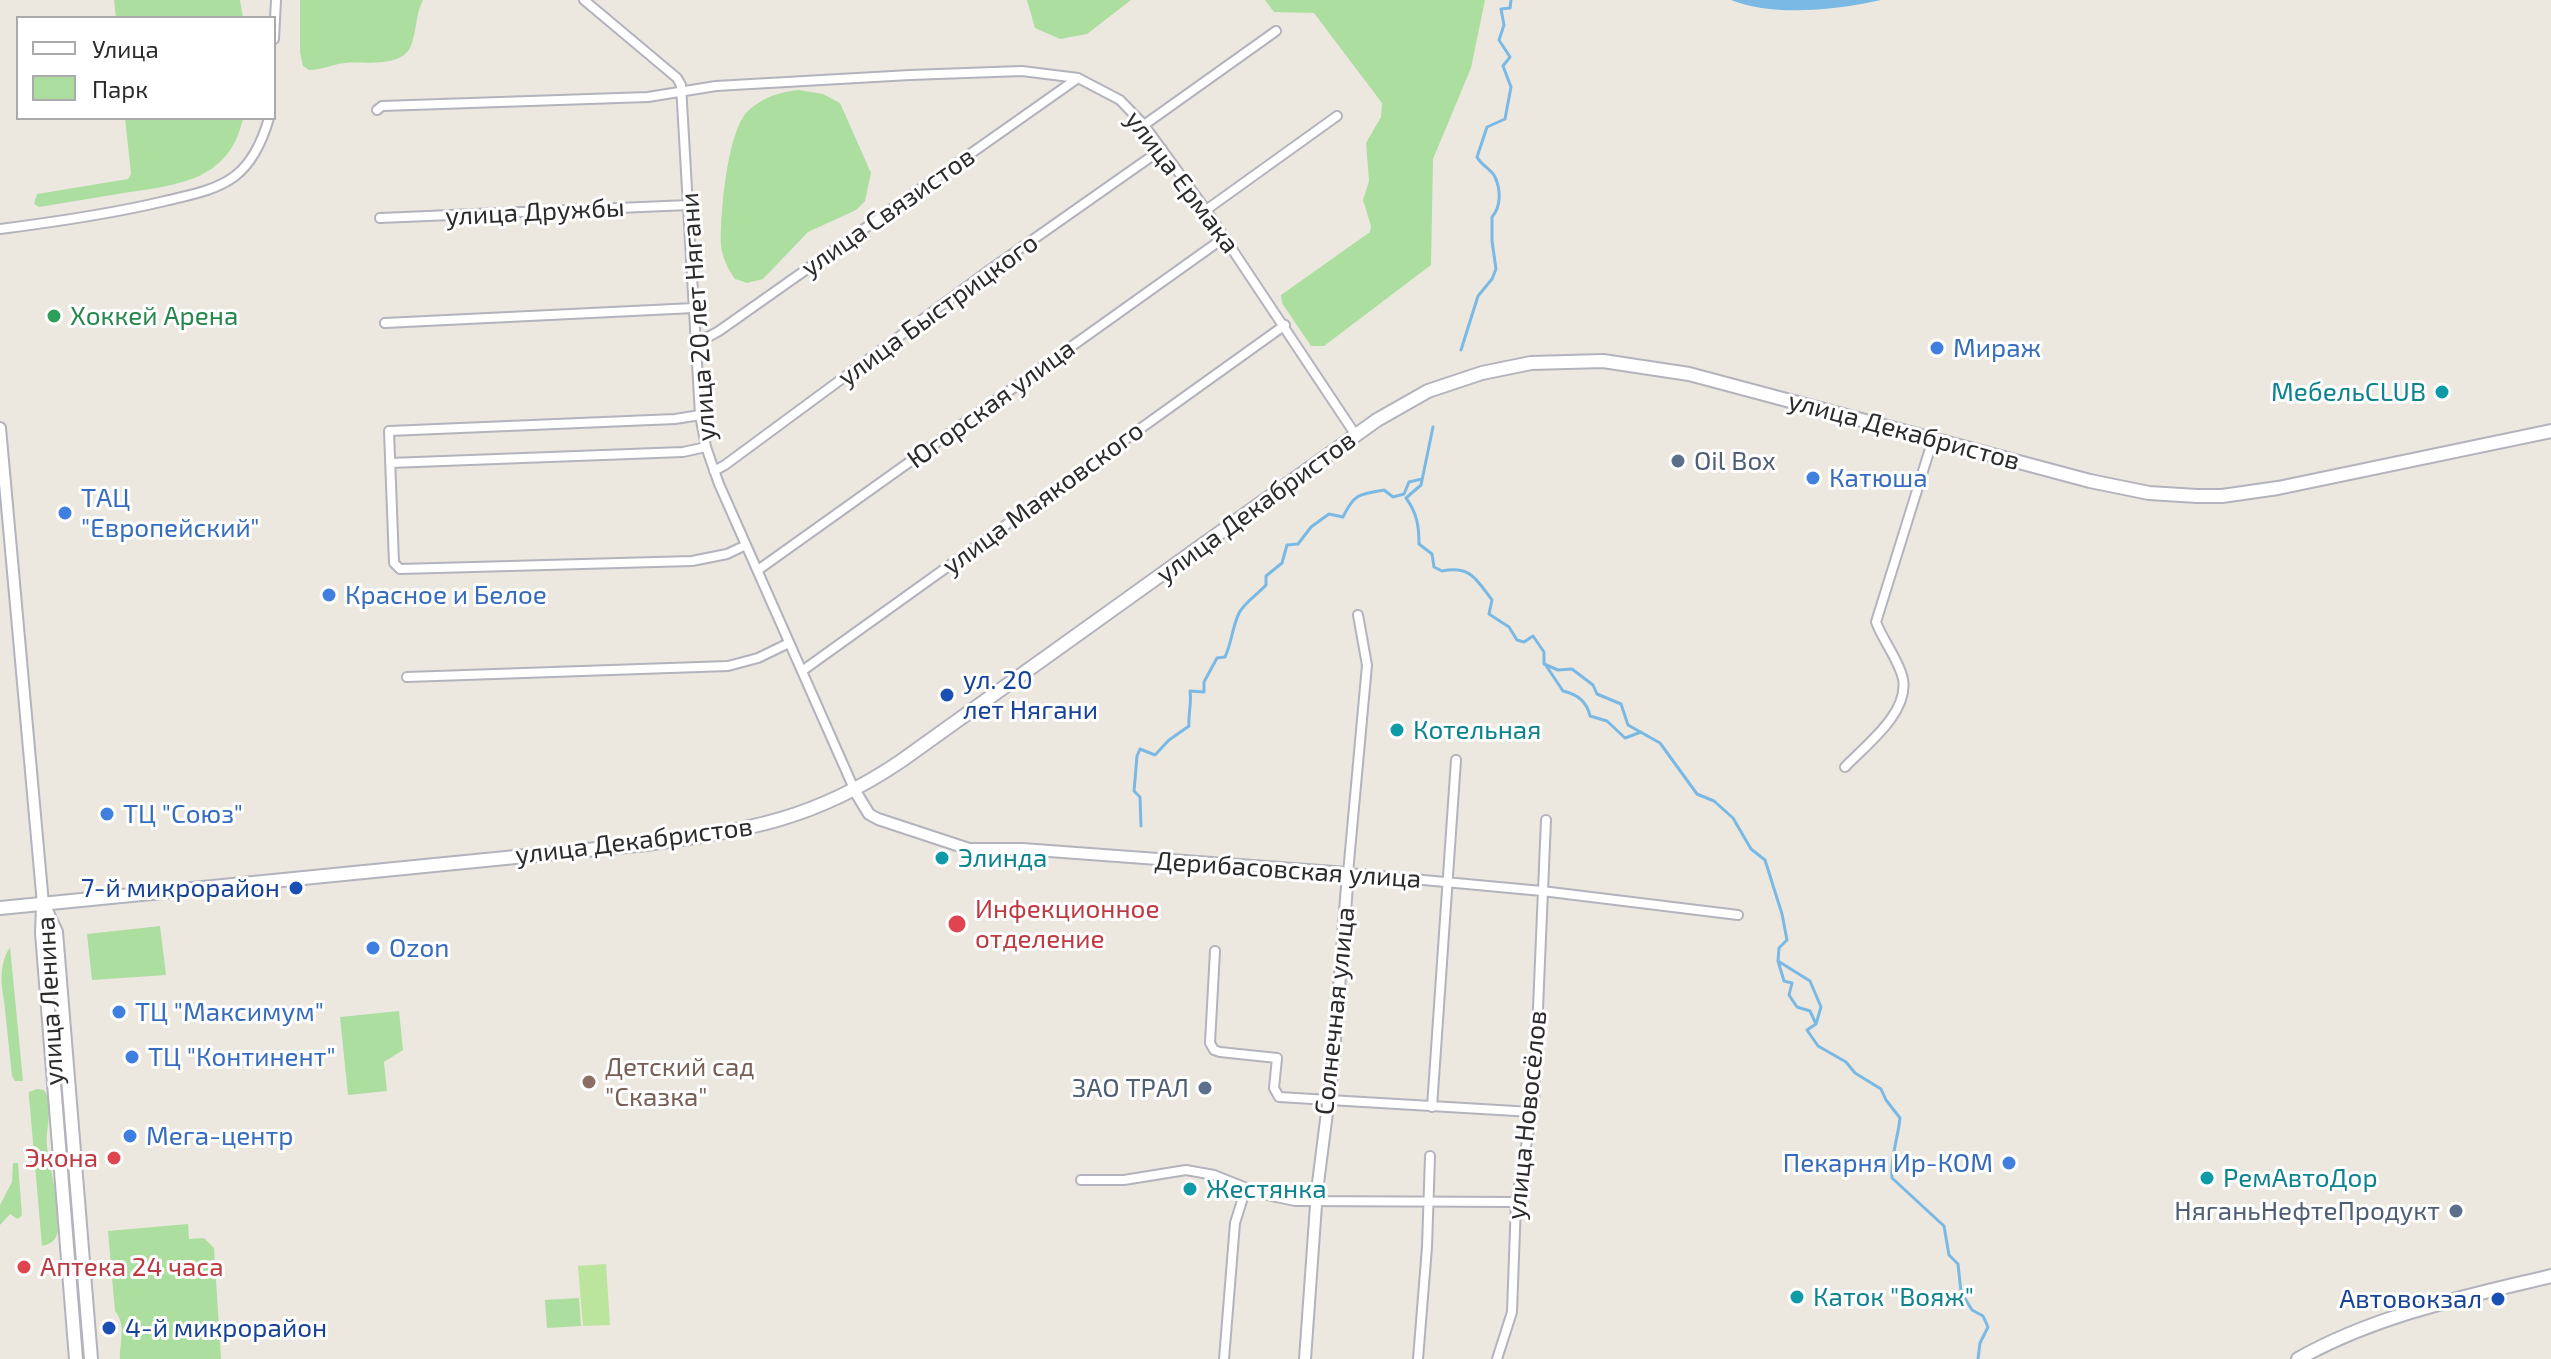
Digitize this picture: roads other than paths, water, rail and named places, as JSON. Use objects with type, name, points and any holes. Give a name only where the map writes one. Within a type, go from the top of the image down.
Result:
[{"type":"main road","name":"улица Декабристов","points":[[0,908],[647,844],[729,833],[790,818],[855,791],[901,761],[1155,582],[1355,434],[1417,397],[1458,379],[1520,365],[1577,360],[1689,374],[2122,488],[2175,496],[2210,496],[2278,488],[2551,431]]},
{"type":"main road","name":"улица Ленина","points":[[43,904],[56,932],[91,1359]]},
{"type":"main road","name":"улица Ленина","points":[[43,904],[42,933],[76,1359]]},
{"type":"main road","points":[[66,1221],[80,1219]]},
{"type":"main road","points":[[2298,1359],[2354,1332],[2408,1312],[2551,1276]]},
{"type":"street","points":[[584,0],[677,78],[684,92]]},
{"type":"street","points":[[1144,125],[1276,31]]},
{"type":"street","name":"улица Ермака","points":[[377,110],[382,106],[648,97],[716,86],[926,74],[1022,71],[1078,78],[1120,100],[1144,125],[1225,237],[1355,434]]},
{"type":"street","name":"улица Связистов","points":[[695,339],[719,331],[1078,78]]},
{"type":"street","name":"улица 20 лет Нягани","points":[[684,92],[695,339],[700,415],[706,447],[855,791]]},
{"type":"street","points":[[1206,210],[1337,116]]},
{"type":"street","points":[[0,229],[134,208],[218,186],[236,175],[250,159],[261,143],[268,120]]},
{"type":"street","name":"улица Быстрицкого","points":[[714,471],[1162,149]]},
{"type":"street","name":"улица Дружбы","points":[[380,218],[689,205]]},
{"type":"street","name":"Югорская улица","points":[[758,570],[1225,237]]},
{"type":"street","points":[[385,323],[694,308]]},
{"type":"street","name":"улица Маяковского","points":[[802,671],[1285,325]]},
{"type":"street","points":[[700,415],[675,419],[389,431],[394,563],[400,569],[692,561],[727,554],[746,545]]},
{"type":"street","points":[[0,428],[43,904]]},
{"type":"street","points":[[1845,767],[1895,713],[1903,696],[1902,677],[1876,622],[1933,439]]},
{"type":"street","points":[[390,463],[683,452],[706,447]]},
{"type":"street","name":"Солнечная улица","points":[[1305,1359],[1316,1203],[1333,1065],[1367,665],[1358,615]]},
{"type":"street","points":[[407,677],[728,666],[758,658],[789,643]]},
{"type":"street","points":[[1432,1107],[1456,760]]},
{"type":"street","name":"Дерибасовская улица","points":[[855,791],[869,814],[878,819],[969,849],[1022,849],[1348,873],[1542,891],[1738,915]]},
{"type":"street","name":"улица Новосёлов","points":[[1497,1359],[1512,1312],[1516,1202],[1532,1112],[1546,820]]},
{"type":"street","points":[[1215,951],[1211,1046],[1220,1052],[1277,1058],[1274,1088],[1279,1097],[1532,1112]]},
{"type":"street","points":[[1418,1359],[1430,1156]]},
{"type":"street","points":[[1081,1180],[1124,1180],[1186,1170],[1214,1175],[1276,1198],[1316,1203],[1428,1200],[1516,1202]]},
{"type":"street","points":[[1224,1359],[1235,1223],[1246,1188]]},
{"type":"water","points":[[1731,0],[1881,0],[1845,7],[1785,10],[1766,9]]},
{"type":"waterway","points":[[1461,350],[1478,296],[1496,269],[1492,217],[1498,203],[1498,187],[1494,174],[1477,157],[1487,127],[1505,119],[1511,87],[1503,66],[1510,57],[1499,40],[1504,25],[1501,9],[1510,8],[1511,0]]},
{"type":"waterway","points":[[1433,427],[1421,485],[1406,498],[1417,520],[1419,544],[1432,554],[1434,567],[1472,575],[1492,600],[1489,614],[1509,627],[1517,640],[1524,642],[1533,636],[1544,652],[1544,664],[1558,670],[1572,669],[1593,685],[1597,694],[1621,704],[1628,725],[1660,743],[1697,794],[1714,801],[1733,818],[1751,849],[1765,860],[1787,940],[1779,948],[1778,961],[1810,981],[1821,1007],[1816,1024],[1807,1030],[1818,1046],[1846,1062],[1855,1073],[1881,1089],[1900,1118],[1892,1178],[1944,1226],[1949,1255],[1958,1264],[1961,1292],[1972,1310],[1983,1316],[1988,1327],[1980,1343],[1978,1359]]},
{"type":"waterway","points":[[1141,826],[1140,797],[1134,791],[1140,749],[1155,755],[1189,726],[1190,691],[1204,692],[1204,682],[1217,658],[1225,657],[1239,613],[1266,585],[1266,576],[1282,563],[1287,545],[1298,544],[1311,527],[1329,514],[1343,517],[1358,496],[1384,490],[1393,497],[1404,494],[1409,482],[1422,479]]},
{"type":"waterway","points":[[1545,664],[1563,691],[1581,699],[1590,716],[1607,721],[1625,738],[1641,732]]},
{"type":"waterway","points":[[1778,961],[1784,981],[1792,983],[1789,995],[1797,1007],[1810,1011],[1816,1024]]},
{"type":"place","name":"Хоккей Арена","points":[[54,316]]},
{"type":"place","name":"Мираж","points":[[1937,348]]},
{"type":"place","name":"МебельCLUB","points":[[2442,392]]},
{"type":"place","name":"Oil Box","points":[[1678,461]]},
{"type":"place","name":"Катюша","points":[[1813,478]]},
{"type":"place","name":"ТАЦ \"Европейский\"","points":[[65,513]]},
{"type":"place","name":"Красное и Белое","points":[[329,595]]},
{"type":"place","name":"ул. 20 лет Нягани","points":[[947,695]]},
{"type":"place","name":"Котельная","points":[[1397,730]]},
{"type":"place","name":"ТЦ \"Союз\"","points":[[107,814]]},
{"type":"place","name":"Элинда","points":[[942,858]]},
{"type":"place","name":"7-й микрорайон","points":[[296,888]]},
{"type":"place","name":"Инфекционное отделение","points":[[957,924]]},
{"type":"place","name":"Ozon","points":[[373,948]]},
{"type":"place","name":"ТЦ \"Максимум\"","points":[[119,1012]]},
{"type":"place","name":"ТЦ \"Континент\"","points":[[132,1057]]},
{"type":"place","name":"Детский сад \"Сказка\"","points":[[589,1082]]},
{"type":"place","name":"ЗАО ТРАЛ","points":[[1205,1088]]},
{"type":"place","name":"Мега-центр","points":[[130,1136]]},
{"type":"place","name":"Экона","points":[[114,1158]]},
{"type":"place","name":"Пекарня Ир-КОМ","points":[[2009,1163]]},
{"type":"place","name":"РемАвтоДор","points":[[2207,1178]]},
{"type":"place","name":"Жестянка","points":[[1190,1189]]},
{"type":"place","name":"НяганьНефтеПродукт","points":[[2456,1211]]},
{"type":"place","name":"Аптека 24 часа","points":[[24,1267]]},
{"type":"place","name":"Каток \"Вояж\"","points":[[1797,1297]]},
{"type":"place","name":"Автовокзал","points":[[2498,1299]]},
{"type":"place","name":"4-й микрорайон","points":[[109,1328]]}]
